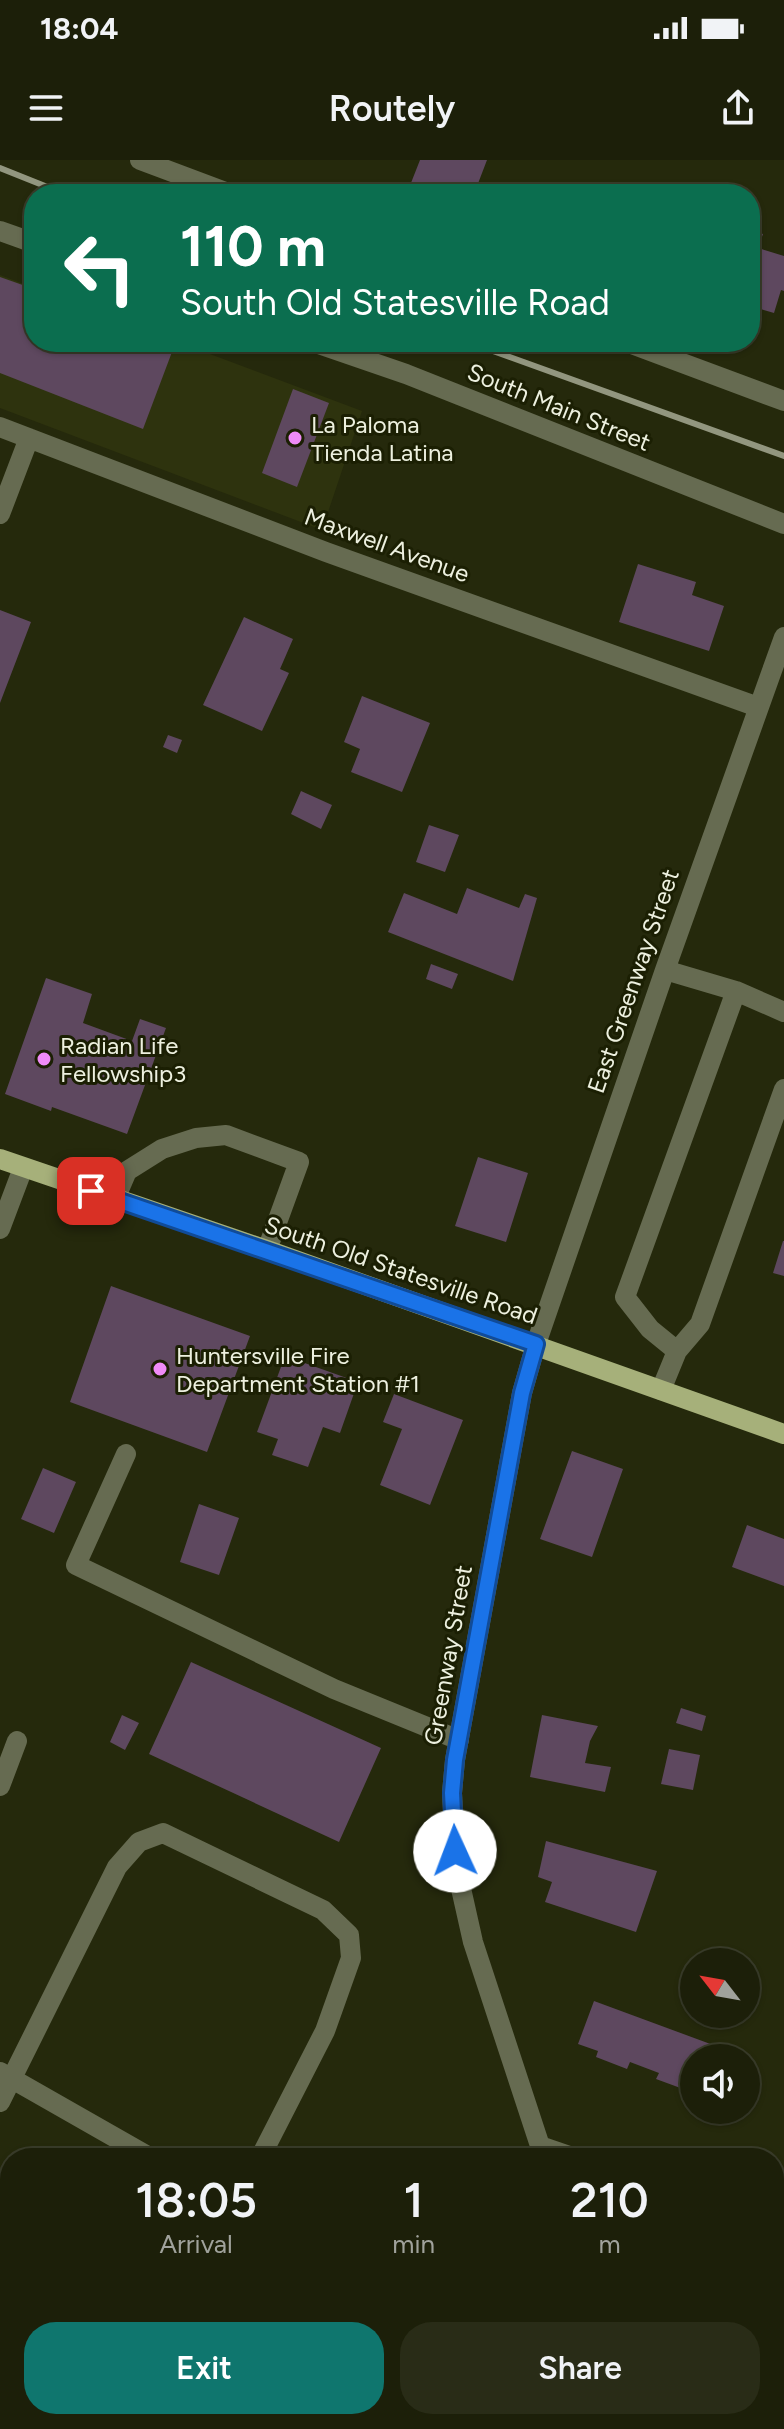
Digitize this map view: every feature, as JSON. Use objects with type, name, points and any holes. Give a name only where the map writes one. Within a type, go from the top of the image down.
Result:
[{"type":"main road","name":"South Old Statesville Road","points":[[0,1159],[536,1344],[784,1434]]},
{"type":"street","points":[[140,160],[204,184]]},
{"type":"street","points":[[0,231],[24,239]]},
{"type":"street","name":"South Main Street","points":[[342,352],[406,374],[784,524]]},
{"type":"street","points":[[653,352],[784,401]]},
{"type":"street","name":"Maxwell Avenue","points":[[0,427],[326,552],[758,707]]},
{"type":"street","points":[[0,514],[29,438]]},
{"type":"street","name":"East Greenway Street","points":[[536,1344],[784,637]]},
{"type":"street","points":[[665,970],[736,991],[784,1012]]},
{"type":"street","points":[[677,1351],[650,1329],[625,1297],[736,991]]},
{"type":"street","points":[[661,1390],[677,1351],[700,1324],[782,1098]]},
{"type":"street","points":[[115,1199],[127,1171],[162,1149],[196,1138],[226,1135],[299,1162],[267,1250]]},
{"type":"street","points":[[0,1229],[23,1168]]},
{"type":"street","name":"Greenway Street","points":[[536,1344],[522,1393],[452,1793],[455,1851],[473,1942],[541,2148]]},
{"type":"street","points":[[126,1454],[76,1565],[334,1689],[459,1740]]},
{"type":"street","points":[[0,1786],[17,1741]]},
{"type":"street","points":[[0,2102],[6,2075],[117,1867],[139,1842],[163,1833],[323,1910],[349,1935],[351,1958],[325,2031],[265,2148]]},
{"type":"street","points":[[6,2075],[134,2148]]},
{"type":"shaded area","points":[[0,275],[24,284],[24,352],[205,352],[362,411],[322,530],[0,408]]},
{"type":"building","points":[[420,160],[487,160],[478,184],[411,184]]},
{"type":"building","points":[[760,249],[784,256],[784,291],[781,290],[774,313],[760,309]]},
{"type":"building","points":[[0,277],[24,285],[24,352],[172,352],[143,429],[0,373]]},
{"type":"building","name":"La Paloma Tienda Latina","points":[[293,389],[329,403],[297,487],[262,473]]},
{"type":"building","points":[[638,564],[696,582],[692,595],[724,606],[709,651],[619,622]]},
{"type":"building","points":[[0,610],[31,622],[0,703]]},
{"type":"building","points":[[244,617],[293,639],[280,669],[289,673],[262,731],[203,705]]},
{"type":"building","points":[[362,696],[430,723],[402,792],[351,772],[360,749],[344,742]]},
{"type":"building","points":[[168,735],[182,740],[177,753],[163,747]]},
{"type":"building","points":[[301,791],[332,805],[321,829],[291,814]]},
{"type":"building","points":[[429,825],[459,835],[445,872],[416,862]]},
{"type":"building","points":[[467,888],[519,908],[525,894],[537,898],[513,981],[388,932],[404,893],[457,914]]},
{"type":"building","points":[[431,964],[458,974],[452,989],[426,979]]},
{"type":"building","points":[[46,978],[92,994],[83,1023],[132,1041],[140,1019],[166,1028],[127,1134],[5,1094]]},
{"type":"building","points":[[478,1157],[528,1173],[506,1242],[455,1226]]},
{"type":"building","points":[[784,1241],[784,1276],[773,1273]]},
{"type":"building","name":"Huntersville Fire Department Station #1","points":[[111,1286],[250,1336],[207,1452],[70,1402]]},
{"type":"building","points":[[285,1356],[358,1382],[340,1433],[323,1427],[308,1467],[272,1455],[278,1439],[257,1432]]},
{"type":"building","points":[[394,1394],[463,1420],[430,1505],[380,1485],[402,1429],[383,1422]]},
{"type":"building","points":[[572,1451],[623,1469],[592,1557],[540,1539]]},
{"type":"building","points":[[43,1468],[76,1482],[54,1533],[21,1519]]},
{"type":"building","points":[[199,1504],[239,1518],[219,1575],[180,1562]]},
{"type":"building","points":[[747,1525],[784,1539],[784,1586],[732,1567]]},
{"type":"building","points":[[191,1662],[381,1748],[339,1842],[149,1754]]},
{"type":"building","points":[[681,1708],[706,1716],[702,1731],[676,1723]]},
{"type":"building","points":[[122,1715],[139,1723],[125,1750],[110,1742]]},
{"type":"building","points":[[542,1715],[598,1726],[590,1741],[585,1763],[611,1767],[605,1792],[530,1777]]},
{"type":"building","points":[[669,1749],[700,1755],[693,1790],[661,1784]]},
{"type":"building","points":[[546,1841],[657,1871],[636,1932],[545,1902],[552,1882],[538,1877]]},
{"type":"building","points":[[594,2001],[710,2044],[680,2044],[680,2088],[656,2079],[659,2073],[630,2062],[627,2069],[596,2057],[598,2051],[578,2044]]},
{"type":"railway","points":[[0,168],[40,184]]},
{"type":"railway","points":[[496,352],[784,456]]},
{"type":"place","name":"La Paloma Tienda Latina","points":[[295,438]]},
{"type":"place","name":"Radian Life Fellowship3","points":[[44,1059]]},
{"type":"place","name":"Huntersville Fire Department Station #1","points":[[160,1369]]},
{"type":"route","points":[[91,1191],[536,1344],[522,1393],[455,1760],[452,1793],[455,1851]]}]
